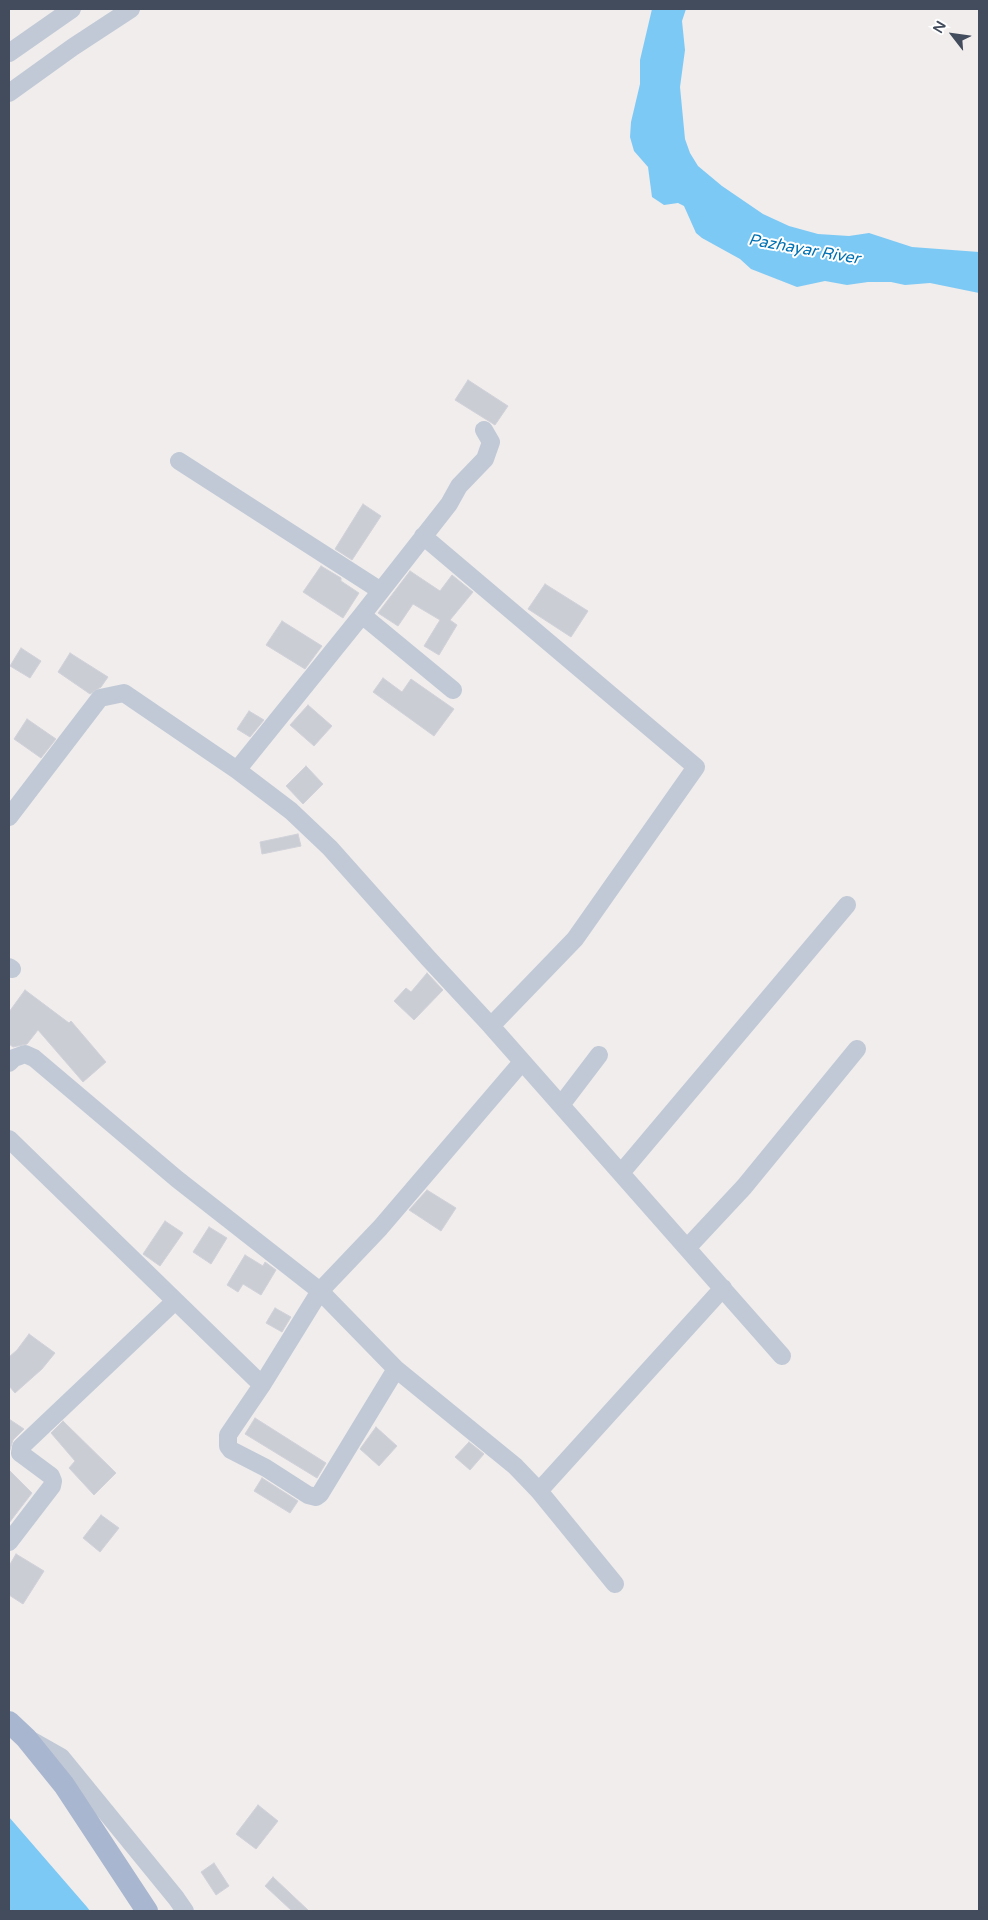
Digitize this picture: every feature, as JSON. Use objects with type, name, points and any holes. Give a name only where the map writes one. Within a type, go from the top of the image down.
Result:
[{"type":"main road","points":[[9,1722],[26,1738],[64,1785],[147,1911]]},
{"type":"street","points":[[9,53],[72,9]]},
{"type":"street","points":[[9,93],[73,47],[132,9]]},
{"type":"street","points":[[236,770],[381,591],[422,536],[449,504],[459,486],[485,459],[491,442],[484,430]]},
{"type":"street","points":[[179,461],[381,591]]},
{"type":"street","points":[[422,536],[696,767],[576,939],[491,1026]]},
{"type":"street","points":[[362,615],[453,690]]},
{"type":"street","points":[[9,817],[100,698],[124,693],[236,770],[291,811],[330,848],[491,1026],[782,1356]]},
{"type":"street","points":[[621,1173],[847,905]]},
{"type":"street","points":[[687,1248],[744,1187],[857,1049]]},
{"type":"street","points":[[9,1063],[14,1058],[25,1054],[34,1058],[177,1179],[320,1291],[396,1369],[516,1466],[539,1491],[615,1584]]},
{"type":"street","points":[[560,1106],[599,1055]]},
{"type":"street","points":[[396,1369],[320,1494],[316,1497],[308,1495],[266,1468],[230,1450],[228,1446],[228,1435],[262,1385],[320,1291],[380,1228],[522,1062]]},
{"type":"street","points":[[9,1139],[174,1302],[262,1385]]},
{"type":"street","points":[[539,1491],[723,1288]]},
{"type":"street","points":[[9,1542],[52,1486],[53,1481],[51,1476],[20,1453],[21,1447],[174,1302]]},
{"type":"street","points":[[26,1738],[61,1757],[185,1911]]},
{"type":"water","name":"Pazhayar River","points":[[652,9],[686,9],[682,21],[685,50],[680,87],[685,139],[690,153],[698,166],[722,186],[763,214],[789,226],[818,234],[849,236],[869,233],[912,247],[979,252],[979,293],[930,283],[905,285],[891,282],[868,282],[847,285],[825,281],[797,287],[751,269],[740,259],[702,238],[696,233],[684,206],[678,203],[664,205],[652,197],[648,167],[634,151],[630,137],[631,122],[640,84],[640,60]]},
{"type":"water","points":[[9,1817],[87,1907],[90,1911],[9,1911]]},
{"type":"building","points":[[468,380],[508,406],[495,425],[455,400]]},
{"type":"building","points":[[363,504],[381,516],[352,560],[335,549]]},
{"type":"building","points":[[321,566],[341,578],[341,581],[359,593],[343,618],[303,592]]},
{"type":"building","points":[[410,571],[440,591],[452,575],[473,592],[450,620],[457,625],[439,655],[424,646],[440,620],[413,604],[398,626],[378,613]]},
{"type":"building","points":[[545,584],[588,611],[571,637],[528,609]]},
{"type":"building","points":[[282,621],[322,646],[305,669],[266,645]]},
{"type":"building","points":[[21,648],[41,661],[30,678],[10,666]]},
{"type":"building","points":[[70,653],[108,677],[101,687],[90,694],[58,672]]},
{"type":"building","points":[[383,678],[402,692],[411,679],[454,709],[434,736],[373,692]]},
{"type":"building","points":[[308,705],[332,726],[314,746],[290,725]]},
{"type":"building","points":[[249,711],[264,720],[250,737],[237,729]]},
{"type":"building","points":[[27,719],[56,739],[41,758],[14,739]]},
{"type":"building","points":[[306,766],[323,784],[303,804],[286,786]]},
{"type":"building","points":[[298,834],[301,846],[262,854],[260,842]]},
{"type":"building","points":[[427,973],[443,990],[414,1020],[394,1001],[406,988],[411,992]]},
{"type":"building","points":[[25,990],[69,1023],[71,1021],[106,1062],[83,1082],[38,1030],[27,1044],[13,1047],[9,1044],[9,1012]]},
{"type":"building","points":[[427,1190],[456,1208],[441,1231],[409,1210]]},
{"type":"building","points":[[165,1221],[183,1233],[160,1266],[143,1254]]},
{"type":"building","points":[[209,1227],[227,1238],[211,1264],[193,1252]]},
{"type":"building","points":[[245,1255],[263,1266],[265,1262],[276,1270],[261,1295],[243,1284],[238,1292],[227,1285]]},
{"type":"building","points":[[275,1308],[291,1317],[282,1332],[266,1323]]},
{"type":"building","points":[[29,1334],[55,1353],[42,1369],[15,1393],[9,1386],[9,1357]]},
{"type":"building","points":[[255,1418],[326,1463],[317,1478],[245,1434]]},
{"type":"building","points":[[9,1419],[24,1429],[13,1440],[9,1453]]},
{"type":"building","points":[[63,1421],[116,1473],[94,1495],[69,1468],[75,1461],[51,1433]]},
{"type":"building","points":[[376,1427],[397,1446],[379,1466],[360,1449]]},
{"type":"building","points":[[469,1442],[484,1454],[470,1470],[455,1457]]},
{"type":"building","points":[[9,1470],[32,1493],[9,1523]]},
{"type":"building","points":[[262,1478],[298,1501],[290,1513],[254,1491]]},
{"type":"building","points":[[101,1515],[119,1528],[100,1552],[83,1538]]},
{"type":"building","points":[[16,1554],[44,1571],[23,1604],[9,1595],[9,1566]]},
{"type":"building","points":[[258,1805],[278,1821],[256,1849],[236,1834]]},
{"type":"building","points":[[214,1863],[229,1886],[216,1895],[201,1872]]},
{"type":"building","points":[[273,1877],[309,1911],[292,1911],[265,1886]]}]
